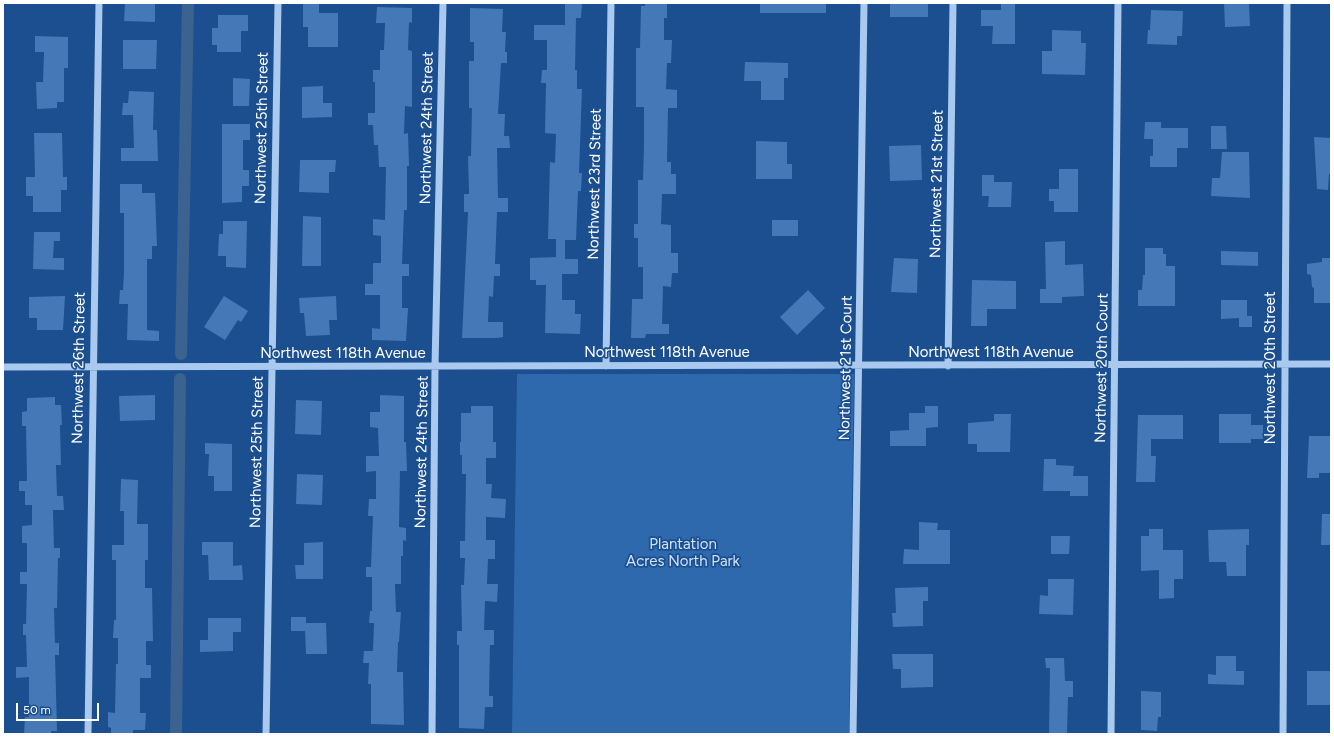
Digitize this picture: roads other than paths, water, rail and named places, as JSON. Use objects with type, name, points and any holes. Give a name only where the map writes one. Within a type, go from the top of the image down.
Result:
[{"type":"street","name":"Northwest 26th Street","points":[[88,734],[92,367],[99,3]]},
{"type":"street","name":"Northwest 25th Street","points":[[266,734],[278,3]]},
{"type":"street","name":"Northwest 24th Street","points":[[432,734],[436,366],[443,3]]},
{"type":"street","name":"Northwest 23rd Street","points":[[606,366],[611,3]]},
{"type":"street","name":"Northwest 21st Court","points":[[853,734],[860,366],[864,3]]},
{"type":"street","name":"Northwest 21st Street","points":[[948,366],[953,3]]},
{"type":"street","name":"Northwest 20th Court","points":[[1111,734],[1118,3]]},
{"type":"street","name":"Northwest 20th Street","points":[[1283,734],[1287,3]]},
{"type":"street","name":"Northwest 118th Avenue","points":[[3,367],[1115,366],[1331,364]]},
{"type":"waterway","points":[[181,354],[188,3]]},
{"type":"waterway","points":[[176,734],[180,379]]},
{"type":"park label","name":"Plantation Acres North Park","points":[[683,554]]}]
